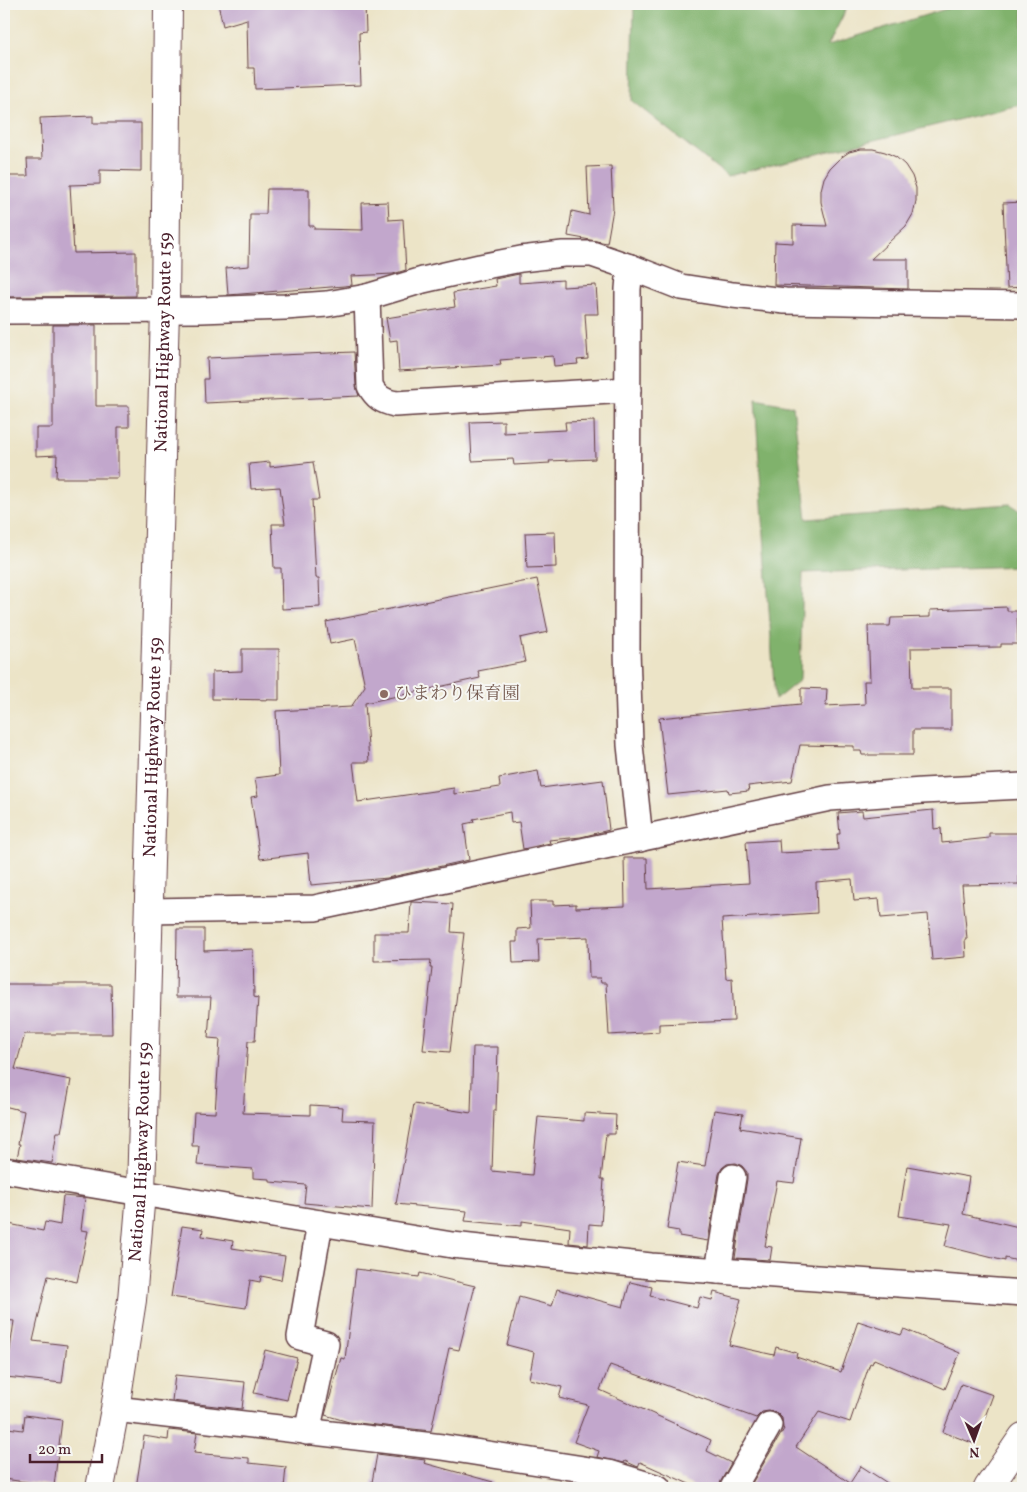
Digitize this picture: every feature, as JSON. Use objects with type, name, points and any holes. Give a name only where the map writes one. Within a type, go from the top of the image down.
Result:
[{"type":"main road","name":"National Highway Route 159","points":[[100,1488],[115,1409],[132,1300],[141,1193],[165,310],[168,4]]},
{"type":"main road","points":[[988,1488],[1023,1437]]},
{"type":"street","points":[[4,311],[285,308],[327,304],[368,297],[423,280],[480,267],[563,254],[592,254],[681,287],[733,295],[785,300],[1023,305]]},
{"type":"street","points":[[630,267],[628,289],[627,659],[630,745],[640,838]]},
{"type":"street","points":[[368,297],[370,386],[376,396],[384,402],[395,404],[628,390]]},
{"type":"street","points":[[149,911],[315,908],[830,798],[1023,786]]},
{"type":"street","points":[[4,1170],[452,1245],[651,1266],[1023,1293]]},
{"type":"street","points":[[718,1271],[733,1177]]},
{"type":"street","points":[[307,1432],[326,1344],[300,1337],[320,1223]]},
{"type":"street","points":[[115,1409],[442,1447],[599,1471],[658,1488]]},
{"type":"street","points":[[733,1488],[769,1425]]},
{"type":"green space","points":[[634,4],[849,4],[828,45],[962,4],[1023,4],[1023,104],[727,176],[632,101]]},
{"type":"green space","points":[[755,399],[793,406],[807,519],[1010,504],[1023,512],[1023,566],[803,573],[800,680],[775,700]]},
{"type":"building","points":[[218,4],[365,4],[366,32],[359,33],[361,85],[255,89],[254,68],[248,68],[247,19],[223,26]]},
{"type":"building","points":[[93,116],[93,123],[141,123],[141,171],[100,170],[100,184],[70,185],[74,253],[136,252],[136,296],[4,297],[4,176],[28,176],[27,159],[42,159],[40,118]]},
{"type":"building","points":[[873,149],[896,157],[905,165],[912,176],[916,188],[913,214],[906,226],[871,259],[908,259],[908,289],[774,285],[775,242],[793,243],[793,225],[827,226],[821,202],[824,178],[839,159],[849,152]]},
{"type":"building","points":[[611,166],[613,209],[607,243],[568,236],[572,211],[589,215],[587,167]]},
{"type":"building","points":[[267,189],[309,189],[309,226],[314,226],[314,229],[363,230],[362,203],[388,202],[389,220],[403,219],[406,270],[393,274],[351,276],[352,285],[228,295],[226,268],[249,266],[250,214],[266,214]]},
{"type":"building","points":[[1023,202],[1023,287],[1007,288],[1003,203]]},
{"type":"building","points":[[519,274],[519,283],[563,280],[563,287],[596,285],[598,314],[585,314],[588,359],[577,360],[578,364],[554,366],[553,356],[500,360],[501,365],[399,371],[397,340],[390,341],[386,318],[455,307],[453,293],[496,286],[495,279]]},
{"type":"building","points":[[53,325],[96,325],[96,406],[129,406],[129,427],[118,427],[118,478],[56,478],[57,455],[36,456],[36,428],[53,428]]},
{"type":"building","points":[[354,352],[356,386],[359,396],[205,403],[204,379],[208,379],[207,358]]},
{"type":"building","points":[[504,421],[504,433],[566,430],[565,422],[594,421],[595,459],[514,465],[513,459],[472,461],[470,422]]},
{"type":"building","points":[[270,462],[270,467],[313,462],[319,500],[312,500],[316,578],[319,578],[320,607],[282,609],[281,568],[274,568],[272,524],[285,524],[280,487],[251,489],[249,464]]},
{"type":"building","points":[[555,532],[556,567],[527,568],[525,533]]},
{"type":"building","points":[[537,579],[548,632],[520,638],[525,662],[478,671],[480,678],[365,703],[369,762],[353,762],[358,802],[454,788],[454,794],[500,787],[499,778],[538,771],[541,788],[603,780],[609,830],[581,837],[549,840],[550,843],[523,849],[519,822],[511,823],[510,812],[473,819],[474,822],[464,824],[469,860],[387,878],[311,885],[308,853],[260,859],[251,797],[258,796],[255,778],[279,775],[276,711],[351,707],[365,686],[355,639],[330,644],[326,622]]},
{"type":"building","points":[[1007,607],[1007,611],[1017,611],[1018,644],[1001,644],[1001,647],[911,648],[912,688],[951,688],[951,730],[913,730],[913,755],[862,755],[861,751],[854,751],[854,746],[800,745],[792,781],[748,786],[749,791],[729,793],[728,789],[668,795],[659,718],[801,704],[801,688],[827,689],[826,706],[865,704],[864,681],[870,681],[868,626],[890,626],[891,618],[930,617],[930,610]]},
{"type":"building","points":[[242,649],[279,649],[279,700],[212,699],[212,672],[242,671]]},
{"type":"building","points":[[933,810],[934,829],[941,828],[942,843],[989,838],[989,833],[1023,833],[1023,868],[1019,869],[1019,884],[962,885],[967,939],[965,939],[966,957],[932,960],[928,914],[881,918],[879,899],[854,901],[852,879],[816,882],[817,913],[722,919],[726,979],[732,978],[734,1021],[659,1024],[659,1032],[609,1035],[606,983],[601,983],[600,978],[589,978],[588,937],[538,939],[539,962],[513,963],[512,942],[517,942],[517,929],[531,928],[530,901],[553,901],[553,905],[576,904],[576,908],[625,906],[624,858],[647,858],[648,889],[749,883],[746,842],[779,840],[780,853],[838,850],[837,834],[840,834],[838,813],[862,811],[863,817]]},
{"type":"building","points":[[411,902],[453,904],[451,932],[464,933],[450,1052],[423,1050],[432,968],[430,968],[431,960],[374,961],[374,933],[409,933]]},
{"type":"building","points":[[177,929],[204,929],[204,951],[253,949],[254,997],[258,998],[255,1041],[248,1041],[243,1113],[310,1115],[310,1105],[343,1107],[342,1120],[375,1121],[372,1209],[304,1203],[306,1185],[270,1182],[270,1179],[253,1178],[253,1169],[197,1165],[199,1146],[192,1146],[194,1112],[215,1113],[220,1039],[208,1038],[211,997],[176,997]]},
{"type":"building","points":[[4,984],[111,984],[112,1034],[25,1034],[15,1069],[71,1080],[61,1132],[57,1132],[52,1163],[17,1158],[24,1111],[4,1106]]},
{"type":"building","points":[[473,1047],[498,1047],[492,1171],[532,1175],[538,1117],[584,1121],[584,1113],[616,1115],[615,1134],[606,1134],[601,1179],[604,1179],[601,1225],[589,1224],[588,1245],[569,1243],[570,1228],[522,1221],[522,1226],[465,1221],[467,1211],[396,1204],[414,1104],[471,1113]]},
{"type":"building","points":[[714,1110],[743,1114],[740,1128],[801,1138],[794,1183],[777,1181],[765,1246],[772,1247],[770,1260],[735,1258],[747,1179],[747,1172],[736,1163],[727,1164],[719,1174],[708,1241],[679,1236],[679,1231],[667,1229],[678,1162],[705,1166]]},
{"type":"building","points":[[907,1166],[969,1177],[963,1214],[1023,1228],[1023,1262],[1005,1258],[1005,1261],[945,1246],[951,1224],[899,1216]]},
{"type":"building","points":[[63,1196],[85,1198],[81,1230],[88,1231],[77,1282],[48,1276],[33,1341],[67,1345],[62,1383],[6,1377],[14,1321],[4,1320],[4,1223],[43,1231],[45,1222],[60,1225]]},
{"type":"building","points":[[182,1226],[203,1229],[202,1236],[233,1241],[232,1248],[285,1256],[281,1280],[261,1276],[260,1282],[250,1280],[246,1308],[171,1297]]},
{"type":"building","points":[[356,1269],[419,1277],[420,1273],[475,1286],[459,1350],[449,1348],[431,1431],[349,1422],[325,1415],[341,1358],[345,1359]]},
{"type":"building","points":[[630,1282],[652,1287],[650,1296],[697,1308],[700,1297],[712,1300],[714,1292],[741,1299],[729,1345],[774,1355],[776,1347],[797,1353],[796,1357],[841,1372],[858,1321],[901,1335],[904,1329],[960,1353],[945,1389],[874,1359],[872,1364],[870,1363],[850,1422],[819,1412],[796,1447],[850,1483],[861,1466],[895,1488],[749,1488],[784,1429],[782,1418],[777,1413],[762,1412],[756,1418],[610,1365],[600,1390],[711,1440],[707,1451],[731,1463],[719,1488],[698,1488],[640,1462],[638,1467],[625,1461],[624,1463],[597,1457],[599,1451],[574,1442],[588,1405],[559,1398],[562,1387],[529,1379],[534,1352],[507,1345],[519,1297],[552,1306],[557,1289],[623,1307]]},
{"type":"building","points":[[265,1350],[297,1358],[287,1400],[254,1393]]},
{"type":"building","points":[[175,1375],[245,1382],[242,1409],[172,1401]]},
{"type":"building","points":[[961,1384],[993,1395],[975,1444],[943,1432]]},
{"type":"building","points":[[25,1415],[62,1420],[54,1486],[4,1479],[4,1437],[7,1437],[8,1428],[23,1430]]},
{"type":"building","points":[[169,1430],[197,1433],[194,1453],[249,1458],[249,1463],[286,1467],[284,1488],[136,1488],[144,1436],[168,1440]]},
{"type":"building","points":[[377,1454],[425,1460],[424,1463],[493,1482],[492,1488],[371,1488]]},
{"type":"place","name":"ひまわり保育園","points":[[384,694]]}]
